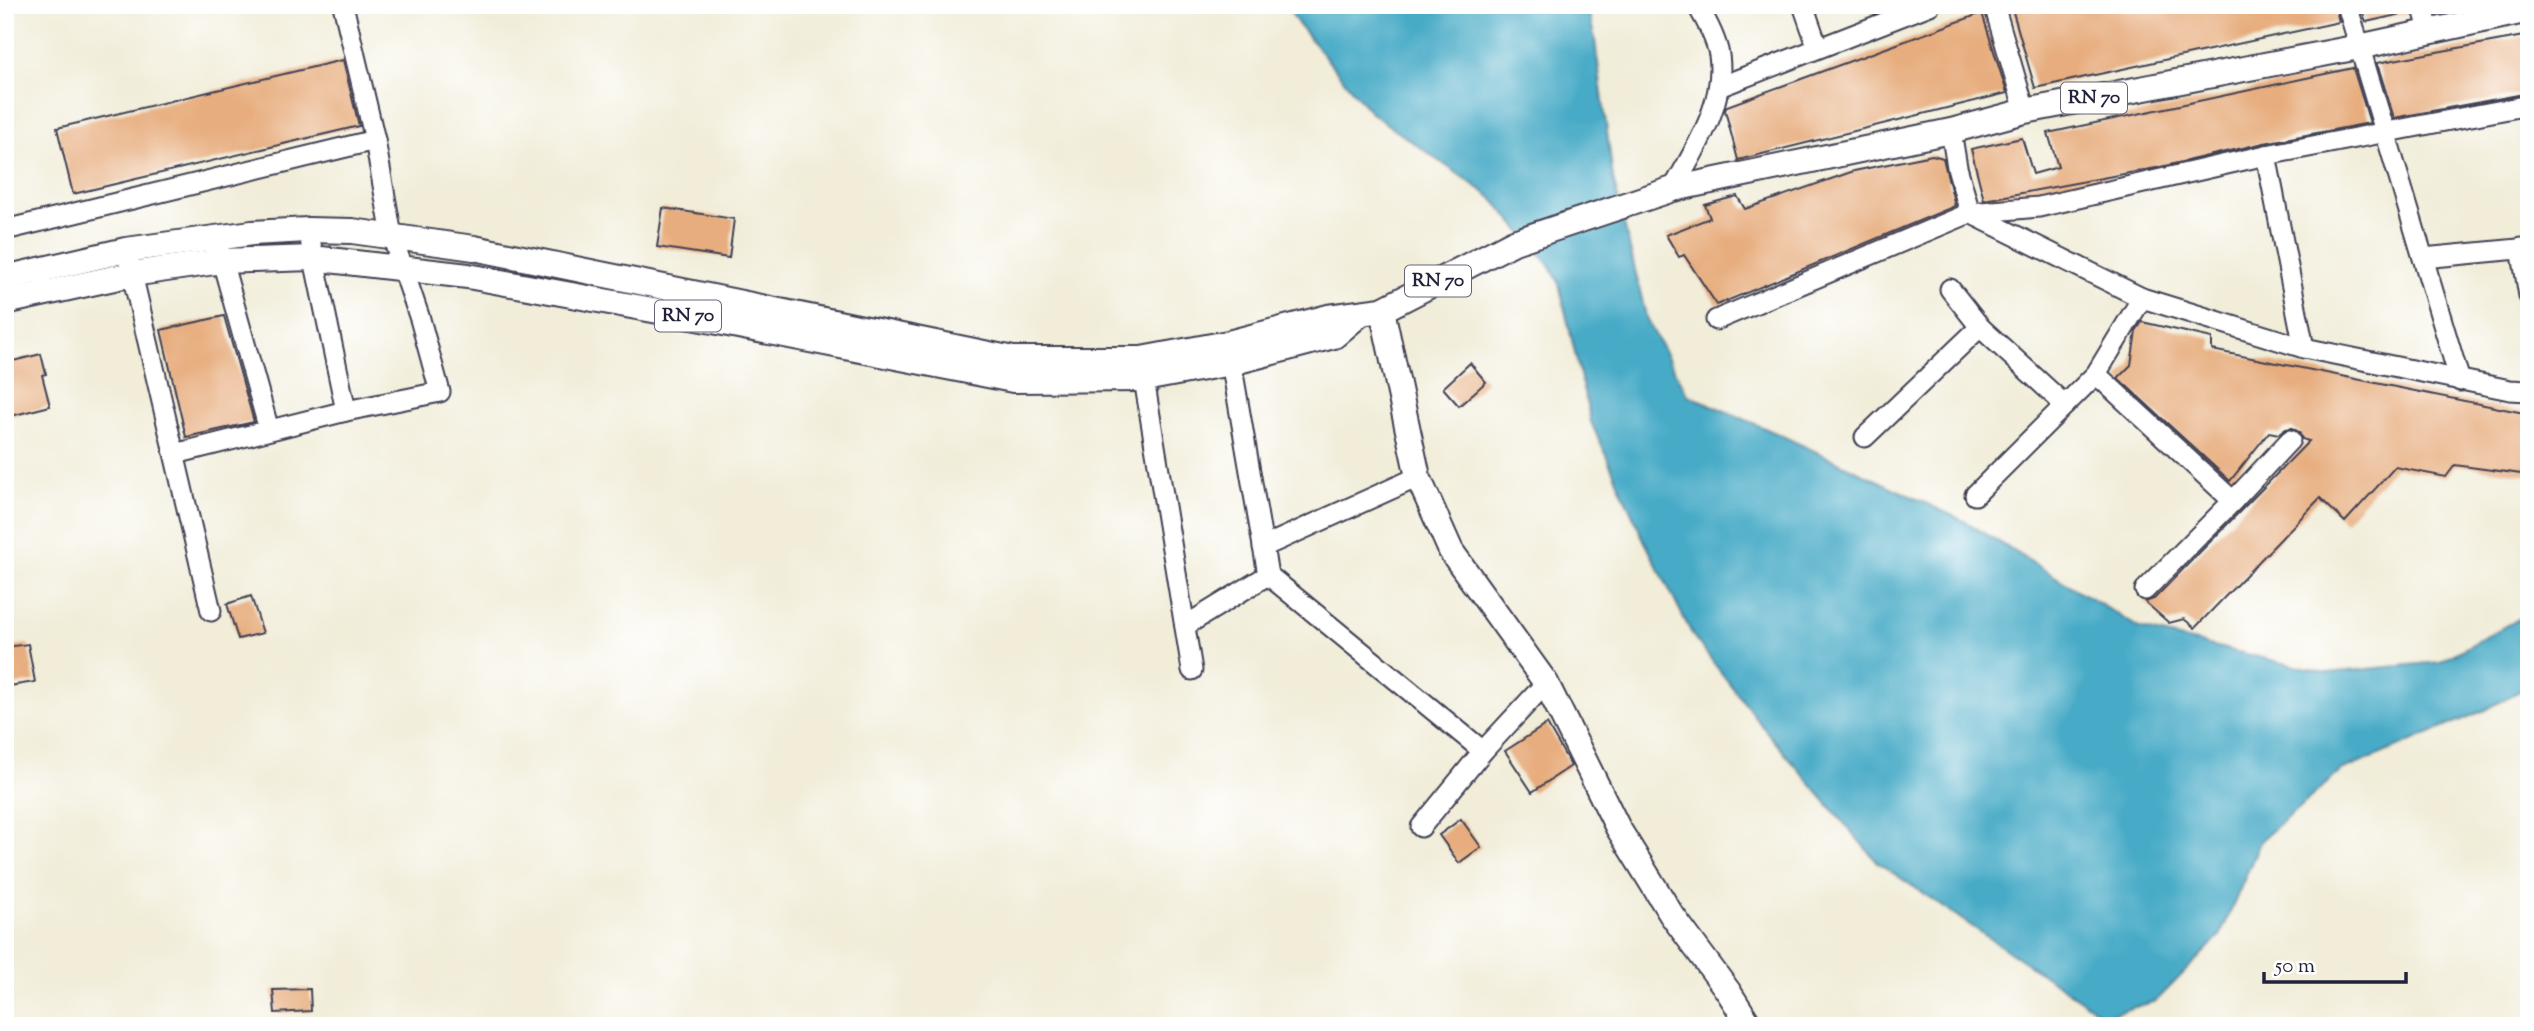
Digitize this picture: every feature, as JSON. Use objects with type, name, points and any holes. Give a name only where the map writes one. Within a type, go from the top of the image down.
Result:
[{"type":"main road","name":"RN 70","points":[[5,278],[219,250],[307,230],[392,236],[474,248],[720,311],[1013,369],[1142,369],[1229,353],[1328,317],[1371,312],[1514,242],[1667,191],[1951,131],[2025,111],[2359,47],[2501,10],[2529,10]]},
{"type":"main road","name":"RN 70","points":[[219,250],[468,276],[720,311]]},
{"type":"main road","name":"RN 70","points":[[5,302],[129,262]]},
{"type":"main road","points":[[1371,312],[1418,477],[1451,551],[1546,682],[1618,828],[1671,914],[1728,991],[1750,1026]]},
{"type":"street","points":[[175,454],[346,411],[440,392],[421,319],[392,236],[375,140],[343,5]]},
{"type":"street","points":[[1667,191],[1702,136],[1719,87],[1719,54],[1708,24],[1697,5]]},
{"type":"street","points":[[1803,5],[1818,48]]},
{"type":"street","points":[[1719,87],[1930,5]]},
{"type":"street","points":[[1994,5],[2025,111]]},
{"type":"street","points":[[2347,5],[2460,381]]},
{"type":"street","points":[[2422,5],[2430,30]]},
{"type":"street","points":[[1716,320],[1970,213],[2039,208],[2266,155],[2529,105]]},
{"type":"street","points":[[1951,131],[1970,213],[2142,298],[2304,348],[2460,381],[2529,391]]},
{"type":"street","points":[[5,230],[375,140]]},
{"type":"street","points":[[2266,155],[2304,348]]},
{"type":"street","points":[[307,230],[346,411]]},
{"type":"street","points":[[2423,258],[2525,248],[2529,296]]},
{"type":"street","points":[[219,250],[269,430]]},
{"type":"street","points":[[129,262],[212,611]]},
{"type":"street","points":[[1950,289],[1980,327],[2065,405]]},
{"type":"street","points":[[1975,495],[2096,374],[2142,298]]},
{"type":"street","points":[[1865,437],[1980,327]]},
{"type":"street","points":[[1229,353],[1268,575],[1483,751]]},
{"type":"street","points":[[1142,369],[1192,670]]},
{"type":"street","points":[[2096,374],[2233,501]]},
{"type":"street","points":[[2145,590],[2290,440]]},
{"type":"street","points":[[1263,547],[1418,477]]},
{"type":"street","points":[[1185,626],[1268,575]]},
{"type":"street","points":[[1421,827],[1483,751],[1546,682]]},
{"type":"water","points":[[1287,5],[1587,5],[1595,40],[1613,178],[1647,320],[1688,395],[1966,522],[2141,629],[2326,673],[2440,662],[2529,613],[2529,686],[2485,710],[2341,771],[2261,840],[2220,936],[2156,1001],[2104,1016],[1877,862],[1766,731],[1693,636],[1642,536],[1591,422],[1558,280],[1548,263],[1491,197],[1371,113],[1298,24]]},
{"type":"building","points":[[2011,5],[2335,5],[2339,22],[2035,88]]},
{"type":"building","points":[[2360,5],[2410,5],[2411,12],[2366,22]]},
{"type":"building","points":[[1982,13],[2007,93],[1738,160],[1725,110],[1727,106]]},
{"type":"building","points":[[2529,35],[2529,93],[2394,118],[2377,63]]},
{"type":"building","points":[[343,60],[359,126],[73,194],[57,128]]},
{"type":"building","points":[[2353,68],[2370,123],[2264,143],[2156,168],[1984,200],[1971,149],[2022,138],[2033,174],[2058,167],[2048,133]]},
{"type":"building","points":[[1932,155],[1943,158],[1955,206],[1717,305],[1684,255],[1679,257],[1666,235],[1710,218],[1705,205],[1737,196],[1745,209],[1854,171]]},
{"type":"building","points":[[663,208],[734,219],[729,258],[657,247]]},
{"type":"building","points":[[224,316],[254,422],[186,437],[161,330]]},
{"type":"building","points":[[2142,322],[2212,338],[2212,350],[2529,414],[2529,475],[2455,465],[2446,477],[2395,467],[2345,522],[2320,498],[2195,628],[2184,619],[2169,623],[2145,602],[2154,599],[2309,441],[2302,439],[2299,432],[2292,428],[2279,434],[2269,432],[2230,481],[2118,378],[2131,365],[2136,331]]},
{"type":"building","points":[[41,354],[46,374],[42,375],[50,406],[11,416],[5,393],[5,363]]},
{"type":"building","points":[[1470,363],[1486,382],[1459,406],[1443,388]]},
{"type":"building","points":[[251,596],[263,633],[238,639],[227,604]]},
{"type":"building","points":[[28,644],[35,682],[9,686],[5,647]]},
{"type":"building","points":[[1547,724],[1571,766],[1532,792],[1505,751]]},
{"type":"building","points":[[1461,819],[1481,847],[1459,863],[1439,835]]},
{"type":"building","points":[[310,989],[311,1011],[275,1013],[273,990]]}]
